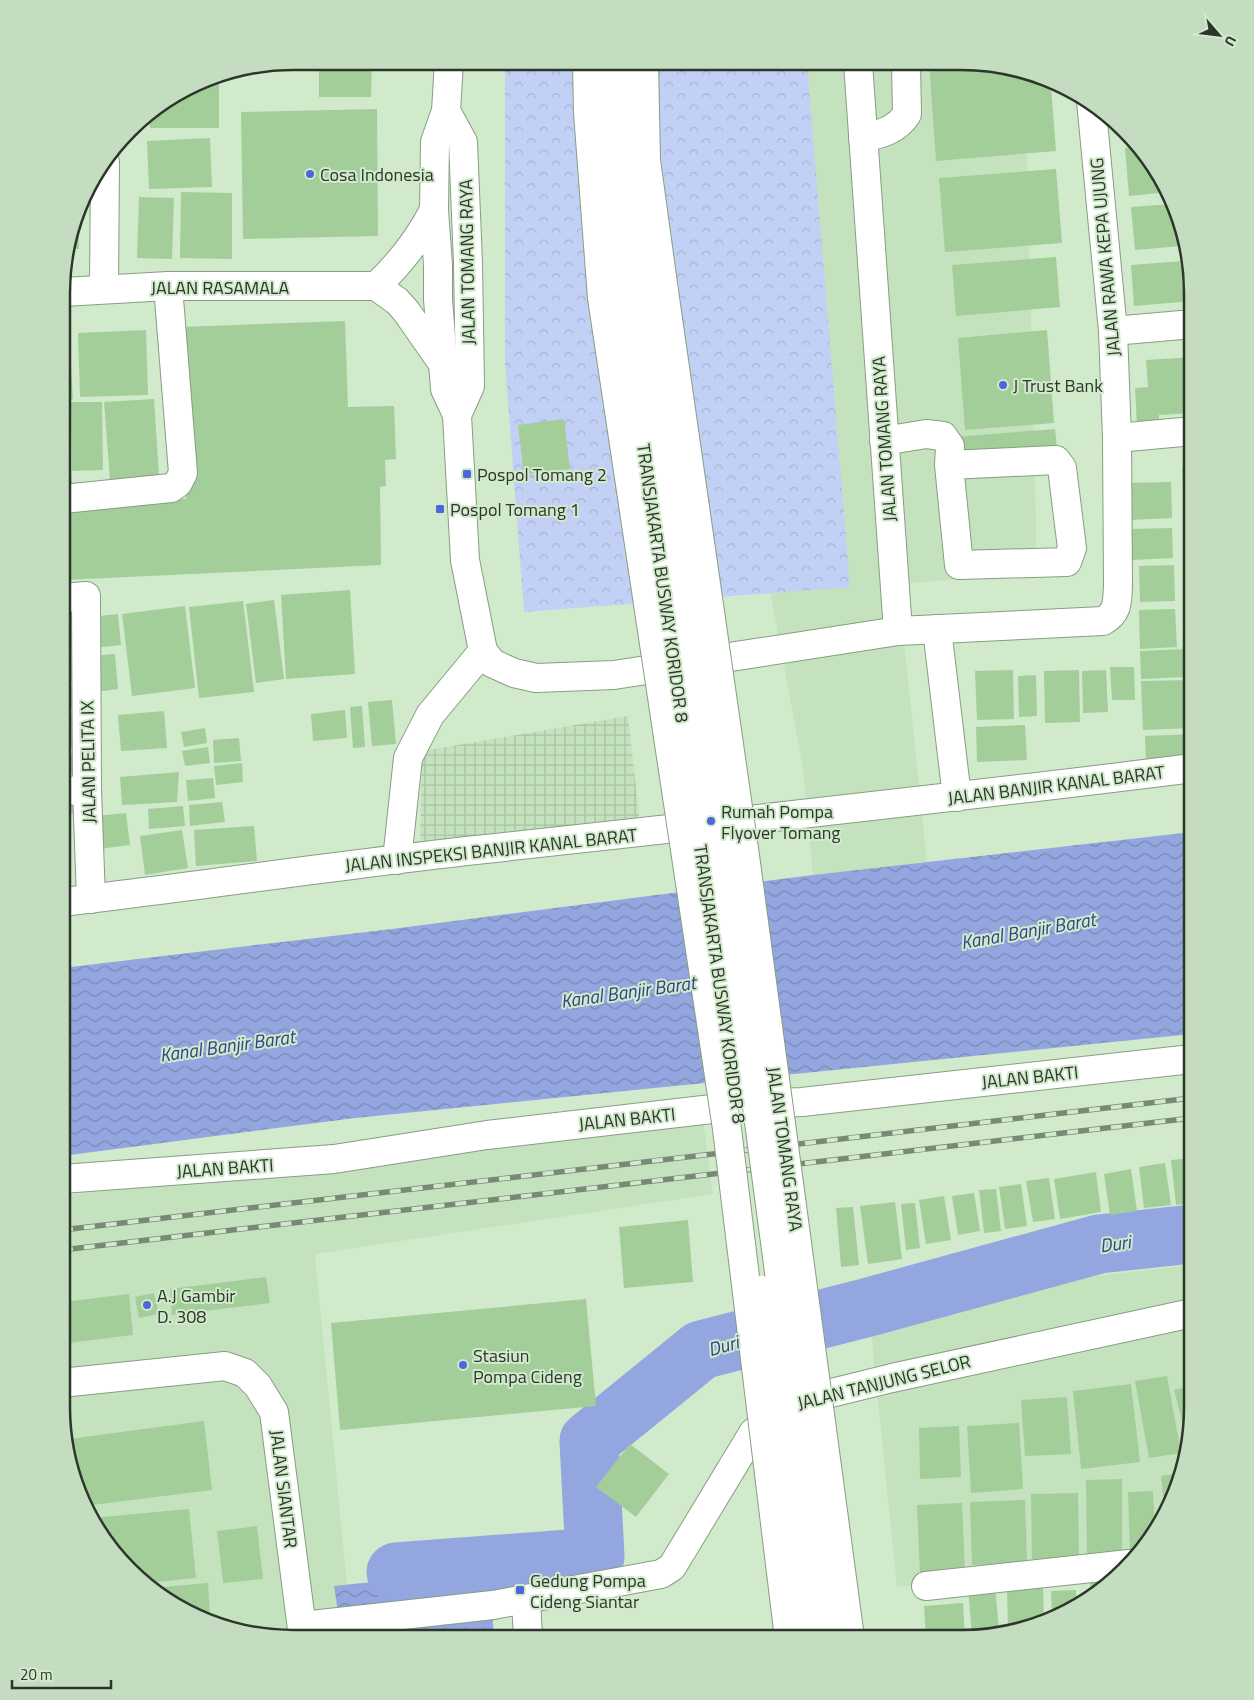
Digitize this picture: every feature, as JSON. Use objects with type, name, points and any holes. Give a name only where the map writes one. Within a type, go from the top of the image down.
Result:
[{"type":"street","name":"JALAN TOMANG RAYA","points":[[449,70],[446,111],[435,142],[434,210],[438,265],[438,299],[444,389],[457,415],[465,560],[483,652]]},
{"type":"street","name":"JALAN TOMANG RAYA","points":[[587,70],[588,113],[634,295],[748,873],[849,1630]]},
{"type":"street","name":"TRANSJAKARTA BUSWAY KORIDOR 8","points":[[602,70],[603,141],[634,295],[827,1630]]},
{"type":"street","name":"TRANSJAKARTA BUSWAY KORIDOR 8","points":[[624,70],[634,295],[806,1630]]},
{"type":"street","name":"JALAN TOMANG RAYA","points":[[644,70],[646,160],[634,295],[726,1129],[788,1630]]},
{"type":"street","name":"JALAN TOMANG RAYA","points":[[858,70],[898,631]]},
{"type":"street","points":[[863,138],[883,134],[897,126],[907,114],[906,70]]},
{"type":"street","name":"JALAN TOMANG RAYA","points":[[446,111],[463,142],[468,263],[467,298],[470,386],[457,415]]},
{"type":"street","name":"JALAN RAWA KEPA UJUNG","points":[[898,631],[1103,621],[1113,616],[1117,605],[1118,584],[1117,438],[1112,331],[1092,113]]},
{"type":"street","points":[[104,175],[104,288]]},
{"type":"street","points":[[434,210],[423,232],[396,267],[386,293],[406,311],[443,364]]},
{"type":"street","points":[[396,267],[468,263]]},
{"type":"street","points":[[70,498],[171,488],[178,483],[183,473],[168,286]]},
{"type":"street","name":"JALAN RASAMALA","points":[[70,291],[168,286],[386,293],[438,299],[467,298]]},
{"type":"street","points":[[1112,331],[1184,325]]},
{"type":"street","points":[[1117,438],[1184,432]]},
{"type":"street","points":[[884,441],[926,434],[942,436],[950,446],[949,466],[959,566],[1067,562],[1072,548],[1062,468],[1056,460],[949,466]]},
{"type":"street","name":"JALAN PELITA IX","points":[[74,597],[75,790],[91,899]]},
{"type":"street","points":[[937,629],[956,797]]},
{"type":"street","points":[[397,860],[408,758],[430,715],[483,652],[492,663],[514,673],[536,678],[614,675],[898,631]]},
{"type":"street","name":"JALAN BANJIR KANAL BARAT","points":[[920,802],[1184,769]]},
{"type":"street","name":"JALAN INSPEKSI BANJIR KANAL BARAT","points":[[70,901],[397,860],[786,815],[920,802]]},
{"type":"street","name":"JALAN BAKTI","points":[[70,1179],[334,1159],[497,1134],[754,1104],[802,1102],[1184,1061]]},
{"type":"street","name":"JALAN TANJUNG SELOR","points":[[307,1629],[526,1599],[661,1574],[672,1567],[753,1432],[780,1409],[815,1397],[892,1378],[1184,1315]]},
{"type":"street","name":"JALAN SIANTAR","points":[[70,1382],[224,1366],[245,1373],[258,1386],[274,1412],[307,1629]]},
{"type":"street","points":[[926,1586],[1119,1565]]},
{"type":"street","points":[[526,1599],[528,1630]]},
{"type":"shaded area","points":[[727,70],[976,70],[1005,74],[1025,80],[1037,573],[898,584],[927,862],[813,875],[803,768],[757,521]]},
{"type":"shaded area","points":[[628,716],[640,824],[420,852],[422,751]]},
{"type":"shaded area","points":[[703,1119],[713,1194],[315,1254],[351,1630],[278,1630],[249,1626],[221,1618],[194,1607],[157,1584],[135,1565],[116,1543],[100,1519],[82,1479],[74,1451],[70,1422],[70,1195]]},
{"type":"shaded area","points":[[1184,1266],[1184,1422],[1180,1451],[1172,1479],[1161,1506],[1138,1543],[1124,1559],[897,1587],[868,1302]]},
{"type":"green space","points":[[505,70],[808,70],[850,587],[524,612],[505,362]]},
{"type":"water","name":"Kanal Banjir Barat","points":[[1184,833],[1184,1035],[355,1118],[70,1155],[70,967],[392,929],[813,875]]},
{"type":"water","points":[[489,1570],[493,1630],[341,1630],[334,1586]]},
{"type":"building","points":[[319,70],[372,70],[371,97],[319,97]]},
{"type":"building","points":[[930,70],[976,70],[1005,74],[1051,89],[1056,151],[936,161]]},
{"type":"building","points":[[219,83],[219,128],[150,128],[150,122],[181,100]]},
{"type":"building","name":"Cosa Indonesia","points":[[377,109],[378,236],[243,239],[241,112]]},
{"type":"building","points":[[210,138],[212,187],[149,189],[147,141]]},
{"type":"building","points":[[1125,148],[1130,148],[1138,157],[1160,193],[1129,196]]},
{"type":"building","points":[[1056,169],[1062,243],[945,252],[939,178]]},
{"type":"building","points":[[181,192],[232,193],[232,259],[180,258]]},
{"type":"building","points":[[139,197],[174,198],[172,259],[137,258]]},
{"type":"building","points":[[1165,204],[1179,246],[1135,250],[1131,207]]},
{"type":"building","points":[[78,233],[79,249],[74,249]]},
{"type":"building","points":[[1056,257],[1060,307],[956,316],[952,265]]},
{"type":"building","points":[[1182,261],[1184,302],[1134,306],[1131,265]]},
{"type":"building","points":[[345,321],[348,407],[394,406],[396,459],[385,460],[386,486],[380,487],[381,565],[70,580],[70,503],[186,499],[181,327]]},
{"type":"building","points":[[146,330],[148,395],[80,397],[78,333]]},
{"type":"building","points":[[1047,330],[1054,423],[965,430],[958,338]]},
{"type":"building","points":[[70,352],[73,399],[70,399]]},
{"type":"building","points":[[1184,358],[1184,414],[1159,415],[1159,425],[1137,426],[1135,388],[1148,387],[1146,360]]},
{"type":"building","points":[[154,399],[159,476],[110,480],[104,402]]},
{"type":"building","points":[[71,402],[102,402],[103,470],[72,471]]},
{"type":"building","points":[[564,419],[570,469],[524,474],[518,425]]},
{"type":"building","points":[[1055,429],[1057,448],[958,459],[955,437]]},
{"type":"building","points":[[70,461],[72,484],[70,484]]},
{"type":"building","points":[[1182,467],[1184,467],[1184,516]]},
{"type":"building","points":[[1171,482],[1172,518],[1130,520],[1129,483]]},
{"type":"building","points":[[1172,528],[1173,558],[1132,560],[1131,529]]},
{"type":"building","points":[[1174,565],[1175,601],[1140,602],[1139,566]]},
{"type":"building","points":[[350,590],[355,674],[286,679],[281,595]]},
{"type":"building","points":[[274,600],[284,679],[256,683],[246,604]]},
{"type":"building","points":[[243,601],[254,692],[199,698],[189,607]]},
{"type":"building","points":[[185,606],[195,688],[132,696],[122,614]]},
{"type":"building","points":[[1175,609],[1177,647],[1140,649],[1139,610]]},
{"type":"building","points":[[118,614],[121,645],[93,648],[90,617]]},
{"type":"building","points":[[70,615],[83,615],[82,659],[70,659]]},
{"type":"building","points":[[1184,649],[1184,677],[1141,679],[1140,651]]},
{"type":"building","points":[[115,654],[118,689],[96,692],[92,656]]},
{"type":"building","points":[[80,663],[82,682],[70,681],[70,664]]},
{"type":"building","points":[[1110,667],[1134,667],[1135,700],[1112,700]]},
{"type":"building","points":[[1013,670],[1014,719],[977,720],[975,671]]},
{"type":"building","points":[[1079,670],[1080,722],[1045,723],[1044,671]]},
{"type":"building","points":[[1106,670],[1108,712],[1083,713],[1082,671]]},
{"type":"building","points":[[1036,675],[1037,716],[1019,717],[1018,676]]},
{"type":"building","points":[[1184,680],[1184,728],[1143,730],[1141,681]]},
{"type":"building","points":[[70,686],[84,686],[83,709],[70,709]]},
{"type":"building","points":[[392,700],[396,744],[372,746],[368,702]]},
{"type":"building","points":[[362,706],[365,747],[353,748],[350,707]]},
{"type":"building","points":[[345,710],[347,738],[313,741],[311,714]]},
{"type":"building","points":[[164,711],[167,748],[121,751],[118,715]]},
{"type":"building","points":[[70,714],[85,714],[85,747],[70,747]]},
{"type":"building","points":[[1025,725],[1027,760],[977,762],[976,727]]},
{"type":"building","points":[[205,728],[207,743],[184,747],[181,732]]},
{"type":"building","points":[[1184,734],[1184,762],[1146,764],[1145,736]]},
{"type":"building","points":[[239,738],[241,761],[214,763],[213,740]]},
{"type":"building","points":[[208,747],[210,763],[185,766],[182,751]]},
{"type":"building","points":[[84,754],[85,772],[70,773],[70,755]]},
{"type":"building","points":[[242,763],[243,782],[216,785],[214,766]]},
{"type":"building","points":[[179,772],[177,802],[122,805],[120,777]]},
{"type":"building","points":[[213,778],[215,798],[188,801],[186,780]]},
{"type":"building","points":[[70,796],[80,797],[80,814],[70,813]]},
{"type":"building","points":[[222,802],[225,822],[190,826],[189,805]]},
{"type":"building","points":[[183,806],[185,826],[149,829],[148,809]]},
{"type":"building","points":[[126,813],[130,845],[99,849],[96,816]]},
{"type":"building","points":[[254,826],[257,861],[196,866],[194,830]]},
{"type":"building","points":[[182,830],[188,868],[145,875],[140,836]]},
{"type":"building","points":[[1184,1159],[1184,1204],[1176,1205],[1171,1160]]},
{"type":"building","points":[[1165,1163],[1171,1205],[1144,1208],[1139,1167]]},
{"type":"building","points":[[1131,1169],[1137,1211],[1110,1215],[1104,1174]]},
{"type":"building","points":[[1096,1172],[1101,1212],[1060,1219],[1054,1179]]},
{"type":"building","points":[[1049,1178],[1055,1219],[1033,1222],[1026,1181]]},
{"type":"building","points":[[1021,1184],[1027,1226],[1005,1229],[999,1187]]},
{"type":"building","points":[[996,1189],[1001,1231],[984,1233],[979,1190]]},
{"type":"building","points":[[974,1193],[980,1231],[958,1235],[952,1196]]},
{"type":"building","points":[[944,1196],[951,1240],[926,1244],[919,1200]]},
{"type":"building","points":[[895,1202],[902,1259],[868,1264],[860,1206]]},
{"type":"building","points":[[915,1203],[920,1248],[906,1250],[901,1204]]},
{"type":"building","points":[[853,1207],[859,1265],[841,1267],[836,1208]]},
{"type":"building","points":[[688,1220],[693,1282],[624,1288],[619,1227]]},
{"type":"building","points":[[266,1277],[270,1303],[172,1315],[170,1289]]},
{"type":"building","name":"A.J Gambir D. 308","points":[[154,1293],[159,1314],[139,1318],[135,1297]]},
{"type":"building","points":[[129,1294],[133,1335],[70,1343],[70,1301]]},
{"type":"building","name":"Stasiun Pompa Cideng","points":[[586,1299],[596,1406],[340,1430],[331,1323]]},
{"type":"building","points":[[1167,1376],[1180,1449],[1179,1453],[1149,1458],[1135,1381]]},
{"type":"building","points":[[1131,1384],[1140,1462],[1081,1469],[1073,1391]]},
{"type":"building","points":[[1184,1387],[1183,1426],[1174,1390]]},
{"type":"building","points":[[1067,1397],[1071,1454],[1025,1456],[1021,1400]]},
{"type":"building","points":[[204,1421],[212,1490],[93,1505],[82,1479],[72,1439]]},
{"type":"building","points":[[1019,1423],[1023,1489],[971,1493],[967,1426]]},
{"type":"building","points":[[959,1426],[961,1477],[920,1479],[919,1428]]},
{"type":"building","points":[[630,1444],[669,1474],[636,1517],[596,1487]]},
{"type":"building","points":[[1173,1474],[1164,1500],[1161,1476]]},
{"type":"building","points":[[1122,1479],[1122,1557],[1087,1557],[1086,1480]]},
{"type":"building","points":[[1153,1491],[1154,1518],[1130,1553],[1128,1492]]},
{"type":"building","points":[[1078,1493],[1079,1561],[1032,1562],[1031,1494]]},
{"type":"building","points":[[1025,1500],[1027,1562],[972,1565],[970,1502]]},
{"type":"building","points":[[962,1503],[965,1572],[920,1574],[917,1505]]},
{"type":"building","points":[[189,1509],[196,1578],[155,1582],[125,1554],[99,1517]]},
{"type":"building","points":[[257,1526],[263,1579],[223,1583],[217,1531]]},
{"type":"building","points":[[1100,1581],[1090,1588],[1090,1582]]},
{"type":"building","points":[[208,1583],[210,1614],[181,1600],[162,1587]]},
{"type":"building","points":[[995,1585],[999,1627],[972,1630],[968,1587]]},
{"type":"building","points":[[1043,1587],[1044,1614],[1008,1625],[1007,1588]]},
{"type":"building","points":[[1076,1590],[1076,1598],[1052,1611],[1051,1591]]},
{"type":"building","points":[[963,1603],[965,1630],[925,1630],[924,1606]]},
{"type":"waterway","name":"Duri","points":[[396,1572],[595,1557],[589,1441],[701,1350],[869,1307],[1099,1244],[1184,1235]]},
{"type":"railway","points":[[70,1229],[1184,1099]]},
{"type":"railway","points":[[70,1249],[1184,1119]]},
{"type":"place","name":"Cosa Indonesia","points":[[310,174]]},
{"type":"place","name":"J Trust Bank","points":[[1003,385]]},
{"type":"place","name":"Pospol Tomang 2","points":[[467,474]]},
{"type":"place","name":"Pospol Tomang 1","points":[[440,509]]},
{"type":"place","name":"Rumah Pompa Flyover Tomang","points":[[711,821]]},
{"type":"place","name":"A.J Gambir D. 308","points":[[147,1305]]},
{"type":"place","name":"Stasiun Pompa Cideng","points":[[463,1365]]},
{"type":"place","name":"Gedung Pompa Cideng Siantar","points":[[520,1590]]}]
